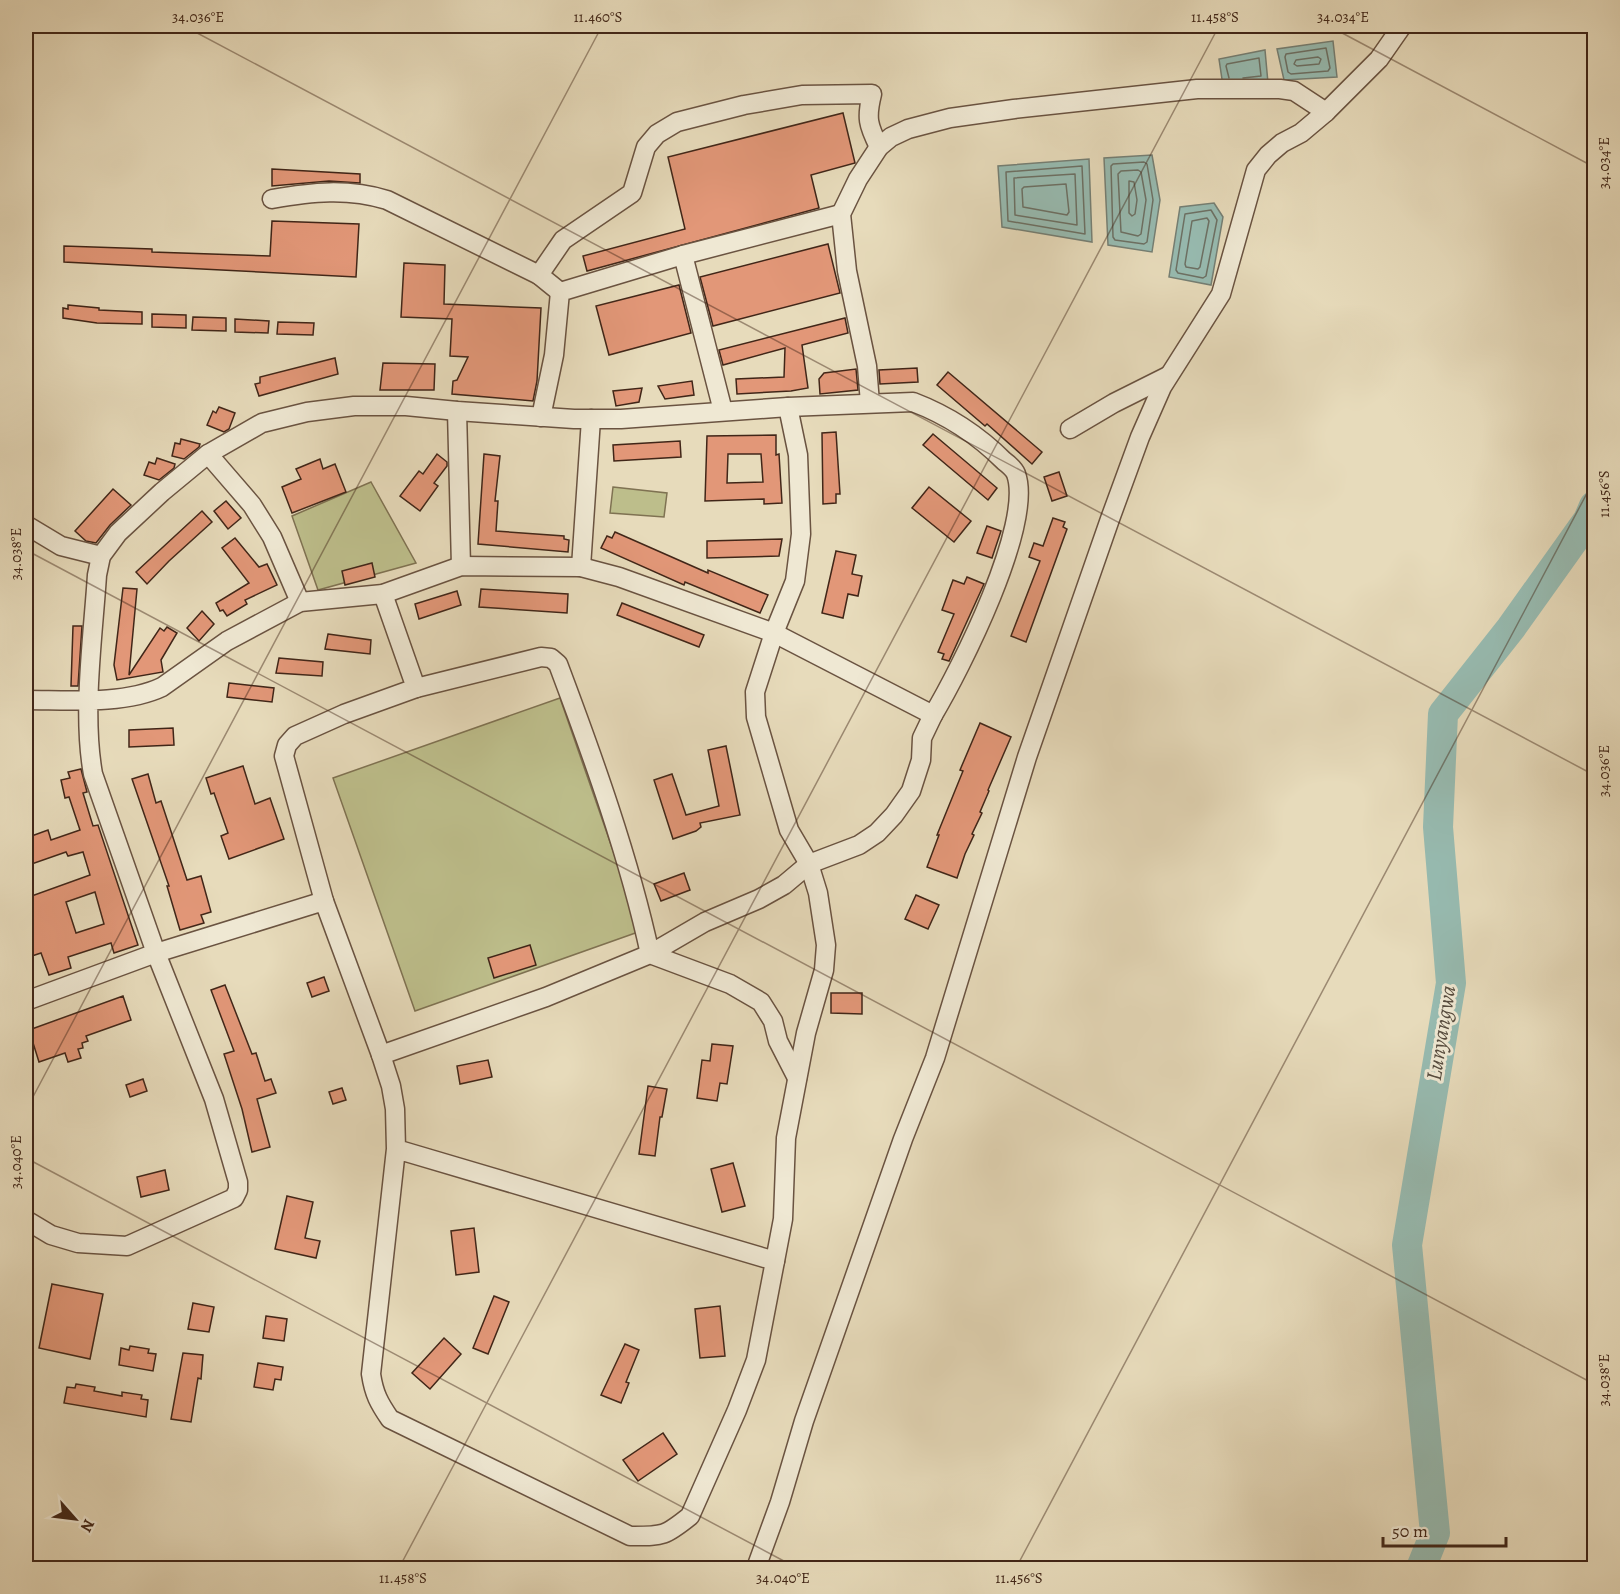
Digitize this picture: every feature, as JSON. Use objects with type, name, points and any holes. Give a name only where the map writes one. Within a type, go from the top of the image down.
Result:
[{"type":"street","points":[[756,1569],[780,1502],[804,1421],[903,1139],[935,1058],[1027,757],[1140,437],[1168,376],[1221,294],[1256,170],[1282,143],[1301,133],[1326,112],[1379,59],[1402,26]]},
{"type":"street","points":[[870,403],[867,366],[847,271],[842,214],[858,179],[879,147],[891,137],[909,129],[950,118],[1197,89],[1294,91],[1326,112]]},
{"type":"street","points":[[539,275],[564,240],[632,194],[646,147],[657,134],[677,122],[744,105],[802,95],[872,94],[868,126],[879,147]]},
{"type":"street","points":[[272,199],[315,192],[364,193],[387,200],[539,275],[560,292]]},
{"type":"street","points":[[560,292],[683,255],[842,214]]},
{"type":"street","points":[[683,255],[723,411]]},
{"type":"street","points":[[542,417],[554,355],[560,292]]},
{"type":"street","points":[[1070,429],[1114,403],[1168,376]]},
{"type":"street","points":[[26,1220],[51,1235],[78,1243],[127,1246],[234,1198],[238,1190],[238,1182],[214,1099],[156,954],[93,774],[89,750],[89,701],[97,575],[101,556],[118,533],[208,454],[262,423],[307,412],[354,406],[406,406],[591,419],[788,406],[913,402],[932,409],[963,428],[993,450],[1016,472],[1019,496],[1016,520],[987,607],[970,646],[922,738],[918,774],[911,791],[894,815],[877,833],[859,846],[809,864],[784,885],[759,899],[705,922],[650,954],[546,997],[381,1055]]},
{"type":"street","points":[[650,954],[642,915],[591,751],[558,664],[551,658],[541,657],[416,688],[344,714],[295,736],[287,745],[284,756],[324,901],[381,1055],[391,1086],[395,1109],[396,1149],[371,1374],[374,1393],[390,1419],[630,1536],[663,1535],[690,1516],[737,1410],[756,1360],[783,1219],[786,1138],[806,1033],[824,970],[826,945],[818,892],[809,864],[789,830],[756,717],[755,692],[774,633],[795,581],[801,534],[798,455],[788,406]]},
{"type":"street","points":[[457,411],[461,566]]},
{"type":"street","points":[[581,567],[591,419]]},
{"type":"street","points":[[208,454],[252,505],[272,537],[300,602]]},
{"type":"street","points":[[26,525],[61,546],[101,556]]},
{"type":"street","points":[[26,700],[89,701],[152,692],[226,641],[300,602],[383,594],[461,566],[581,567],[619,578],[774,633],[933,715]]},
{"type":"street","points":[[383,594],[416,688]]},
{"type":"street","points":[[26,1001],[156,954],[324,901]]},
{"type":"street","points":[[650,954],[730,984],[761,1002],[773,1021],[778,1041],[797,1078]]},
{"type":"street","points":[[396,1149],[775,1261]]},
{"type":"green space","points":[[371,482],[416,563],[318,590],[292,516]]},
{"type":"green space","points":[[613,487],[667,493],[664,517],[610,513]]},
{"type":"green space","points":[[560,698],[641,931],[415,1011],[333,778]]},
{"type":"water","points":[[1333,41],[1337,77],[1284,80],[1277,49]]},
{"type":"water","points":[[1265,50],[1268,83],[1223,86],[1219,59]]},
{"type":"water","points":[[1152,155],[1160,200],[1152,252],[1108,245],[1104,158]]},
{"type":"water","points":[[1089,159],[1092,242],[1002,227],[998,166]]},
{"type":"water","points":[[1214,203],[1223,217],[1211,285],[1169,277],[1180,207]]},
{"type":"building","points":[[843,113],[855,163],[811,175],[819,208],[587,271],[583,256],[685,229],[668,157]]},
{"type":"building","points":[[272,169],[360,174],[360,183],[329,181],[272,186]]},
{"type":"building","points":[[272,221],[359,224],[356,277],[64,262],[64,246],[270,256]]},
{"type":"building","points":[[828,244],[840,293],[713,326],[700,277]]},
{"type":"building","points":[[404,263],[445,265],[444,304],[541,308],[537,381],[533,401],[452,394],[453,381],[457,380],[468,357],[450,356],[452,319],[401,317]]},
{"type":"building","points":[[679,285],[691,333],[609,355],[596,306]]},
{"type":"building","points":[[68,305],[99,308],[99,310],[142,312],[142,324],[97,323],[63,318],[63,308],[68,309]]},
{"type":"building","points":[[152,314],[186,315],[186,328],[152,327]]},
{"type":"building","points":[[193,317],[226,318],[226,331],[192,330]]},
{"type":"building","points":[[845,318],[848,333],[802,345],[808,388],[737,394],[736,379],[784,377],[785,348],[723,365],[719,350]]},
{"type":"building","points":[[235,319],[269,321],[268,333],[235,332]]},
{"type":"building","points":[[278,322],[314,323],[313,335],[277,334]]},
{"type":"building","points":[[335,358],[338,374],[259,396],[255,384],[260,383],[260,377]]},
{"type":"building","points":[[383,363],[435,364],[434,390],[380,390]]},
{"type":"building","points":[[917,368],[918,382],[880,384],[879,370]]},
{"type":"building","points":[[856,369],[858,390],[820,394],[819,379],[824,373]]},
{"type":"building","points":[[948,372],[1042,452],[1032,464],[987,424],[985,426],[937,385]]},
{"type":"building","points":[[692,381],[694,395],[665,399],[658,386]]},
{"type":"building","points":[[642,388],[639,402],[616,406],[613,391]]},
{"type":"building","points":[[219,407],[235,413],[229,429],[224,432],[207,425],[213,411],[216,413]]},
{"type":"building","points":[[836,432],[840,494],[836,494],[836,503],[823,504],[822,433]]},
{"type":"building","points":[[933,434],[997,488],[988,500],[923,445]]},
{"type":"building","points":[[776,435],[782,503],[764,504],[764,499],[705,501],[707,436]],"holes":[[[728,454],[761,454],[763,482],[727,483]]]},
{"type":"building","points":[[181,439],[200,444],[184,459],[172,456],[175,443],[180,444]]},
{"type":"building","points":[[680,441],[681,457],[614,461],[613,445]]},
{"type":"building","points":[[437,454],[447,462],[447,466],[434,483],[438,486],[420,511],[400,496],[419,471],[423,474]]},
{"type":"building","points":[[484,454],[500,456],[495,501],[498,501],[496,531],[564,536],[564,539],[569,540],[568,552],[478,544]]},
{"type":"building","points":[[157,458],[175,464],[174,468],[159,480],[144,475],[149,462],[155,464]]},
{"type":"building","points":[[320,459],[323,469],[335,464],[346,492],[292,513],[282,487],[301,479],[296,469]]},
{"type":"building","points":[[1059,472],[1067,496],[1052,501],[1044,477]]},
{"type":"building","points":[[929,487],[971,521],[954,542],[912,508]]},
{"type":"building","points":[[113,489],[131,505],[110,525],[96,543],[86,541],[75,531]]},
{"type":"building","points":[[226,501],[241,518],[228,529],[214,511]]},
{"type":"building","points":[[202,511],[212,522],[147,584],[136,572]]},
{"type":"building","points":[[1053,518],[1065,522],[1063,527],[1067,529],[1026,642],[1011,636],[1040,561],[1029,557],[1034,543],[1043,546]]},
{"type":"building","points":[[987,526],[1001,531],[992,558],[977,553]]},
{"type":"building","points":[[615,532],[708,573],[708,570],[768,595],[760,613],[685,582],[684,585],[601,548],[607,536],[612,538]]},
{"type":"building","points":[[235,538],[259,567],[267,564],[277,585],[245,600],[247,604],[227,616],[223,610],[220,611],[216,603],[249,583],[222,548]]},
{"type":"building","points":[[782,539],[779,556],[707,558],[707,541]]},
{"type":"building","points":[[836,551],[856,555],[852,574],[862,576],[858,596],[848,594],[843,618],[822,613]]},
{"type":"building","points":[[372,563],[375,577],[345,585],[342,571]]},
{"type":"building","points":[[967,577],[984,584],[949,661],[942,659],[944,654],[938,652],[954,614],[942,610],[953,580],[964,584]]},
{"type":"building","points":[[123,588],[137,589],[129,675],[160,628],[164,631],[167,627],[177,633],[161,660],[163,672],[117,680],[114,665]]},
{"type":"building","points":[[481,589],[568,594],[567,613],[479,607]]},
{"type":"building","points":[[457,591],[461,605],[419,619],[415,604]]},
{"type":"building","points":[[622,603],[704,635],[699,647],[617,615]]},
{"type":"building","points":[[202,611],[214,624],[199,641],[187,628]]},
{"type":"building","points":[[73,626],[82,626],[78,686],[71,686]]},
{"type":"building","points":[[328,634],[371,640],[370,654],[325,649]]},
{"type":"building","points":[[279,658],[323,662],[322,676],[276,673]]},
{"type":"building","points":[[229,683],[274,688],[272,702],[227,697]]},
{"type":"building","points":[[980,723],[1011,737],[988,790],[980,812],[982,813],[957,878],[927,867],[939,835],[937,835],[963,771],[960,770]]},
{"type":"building","points":[[173,728],[174,745],[129,747],[129,730]]},
{"type":"building","points":[[726,746],[740,815],[700,823],[701,827],[696,831],[673,839],[654,780],[672,774],[686,815],[719,806],[708,750]]},
{"type":"building","points":[[243,766],[255,804],[270,798],[284,839],[229,859],[221,836],[228,833],[214,793],[211,794],[206,778]]},
{"type":"building","points":[[81,769],[87,792],[83,793],[93,826],[98,825],[138,945],[114,953],[111,943],[68,957],[71,968],[49,975],[41,953],[26,958],[26,898],[90,875],[83,852],[68,856],[66,852],[26,866],[26,838],[48,830],[51,840],[80,830],[69,797],[65,798],[61,780],[70,778],[68,772]],"holes":[[[95,892],[104,924],[76,933],[66,902]]]},
{"type":"building","points":[[148,774],[156,803],[161,801],[187,880],[201,876],[211,912],[201,915],[204,923],[180,930],[167,886],[169,886],[132,779]]},
{"type":"building","points":[[684,873],[690,890],[661,901],[654,884]]},
{"type":"building","points":[[916,895],[939,905],[928,929],[905,919]]},
{"type":"building","points":[[530,945],[536,965],[494,978],[488,958]]},
{"type":"building","points":[[324,977],[329,991],[312,997],[307,983]]},
{"type":"building","points":[[225,985],[252,1054],[256,1053],[265,1081],[271,1079],[276,1093],[257,1099],[270,1147],[252,1152],[242,1109],[224,1054],[234,1051],[211,990]]},
{"type":"building","points":[[831,993],[862,993],[862,1014],[831,1013]]},
{"type":"building","points":[[123,996],[131,1020],[86,1036],[88,1041],[82,1043],[83,1048],[78,1049],[81,1058],[68,1062],[65,1053],[39,1062],[29,1030]]},
{"type":"building","points":[[712,1044],[733,1046],[727,1084],[720,1083],[717,1101],[697,1098],[702,1060],[710,1061]]},
{"type":"building","points":[[488,1060],[492,1077],[460,1084],[457,1066]]},
{"type":"building","points":[[143,1079],[147,1091],[130,1097],[126,1085]]},
{"type":"building","points":[[648,1086],[667,1089],[662,1117],[660,1117],[655,1156],[639,1154]]},
{"type":"building","points":[[342,1088],[346,1100],[333,1104],[329,1092]]},
{"type":"building","points":[[733,1163],[745,1206],[722,1212],[711,1169]]},
{"type":"building","points":[[165,1170],[169,1190],[141,1197],[137,1177]]},
{"type":"building","points":[[287,1196],[313,1202],[305,1238],[320,1241],[316,1258],[275,1249]]},
{"type":"building","points":[[474,1228],[479,1272],[456,1275],[451,1231]]},
{"type":"building","points":[[52,1284],[103,1294],[90,1359],[39,1348]]},
{"type":"building","points":[[494,1296],[509,1302],[488,1354],[473,1348]]},
{"type":"building","points":[[193,1303],[214,1307],[209,1332],[188,1329]]},
{"type":"building","points":[[720,1306],[725,1356],[700,1358],[695,1309]]},
{"type":"building","points":[[266,1316],[287,1319],[284,1341],[263,1338]]},
{"type":"building","points":[[444,1338],[461,1354],[430,1389],[412,1373]]},
{"type":"building","points":[[625,1344],[639,1350],[626,1382],[629,1383],[621,1403],[601,1395]]},
{"type":"building","points":[[130,1346],[149,1349],[148,1353],[156,1354],[153,1371],[119,1365],[121,1348],[129,1350]]},
{"type":"building","points":[[183,1353],[203,1355],[201,1379],[198,1378],[191,1422],[171,1419]]},
{"type":"building","points":[[258,1363],[283,1367],[281,1380],[275,1379],[273,1390],[254,1387]]},
{"type":"building","points":[[76,1384],[95,1387],[94,1391],[122,1396],[122,1392],[142,1395],[141,1399],[148,1400],[146,1417],[64,1403],[67,1387],[75,1388]]},
{"type":"building","points":[[663,1433],[677,1454],[638,1481],[623,1460]]},
{"type":"waterway","name":"Lunyangwa","points":[[1421,1568],[1435,1533],[1407,1245],[1451,983],[1438,827],[1443,714],[1511,628],[1588,520],[1594,506]]}]
